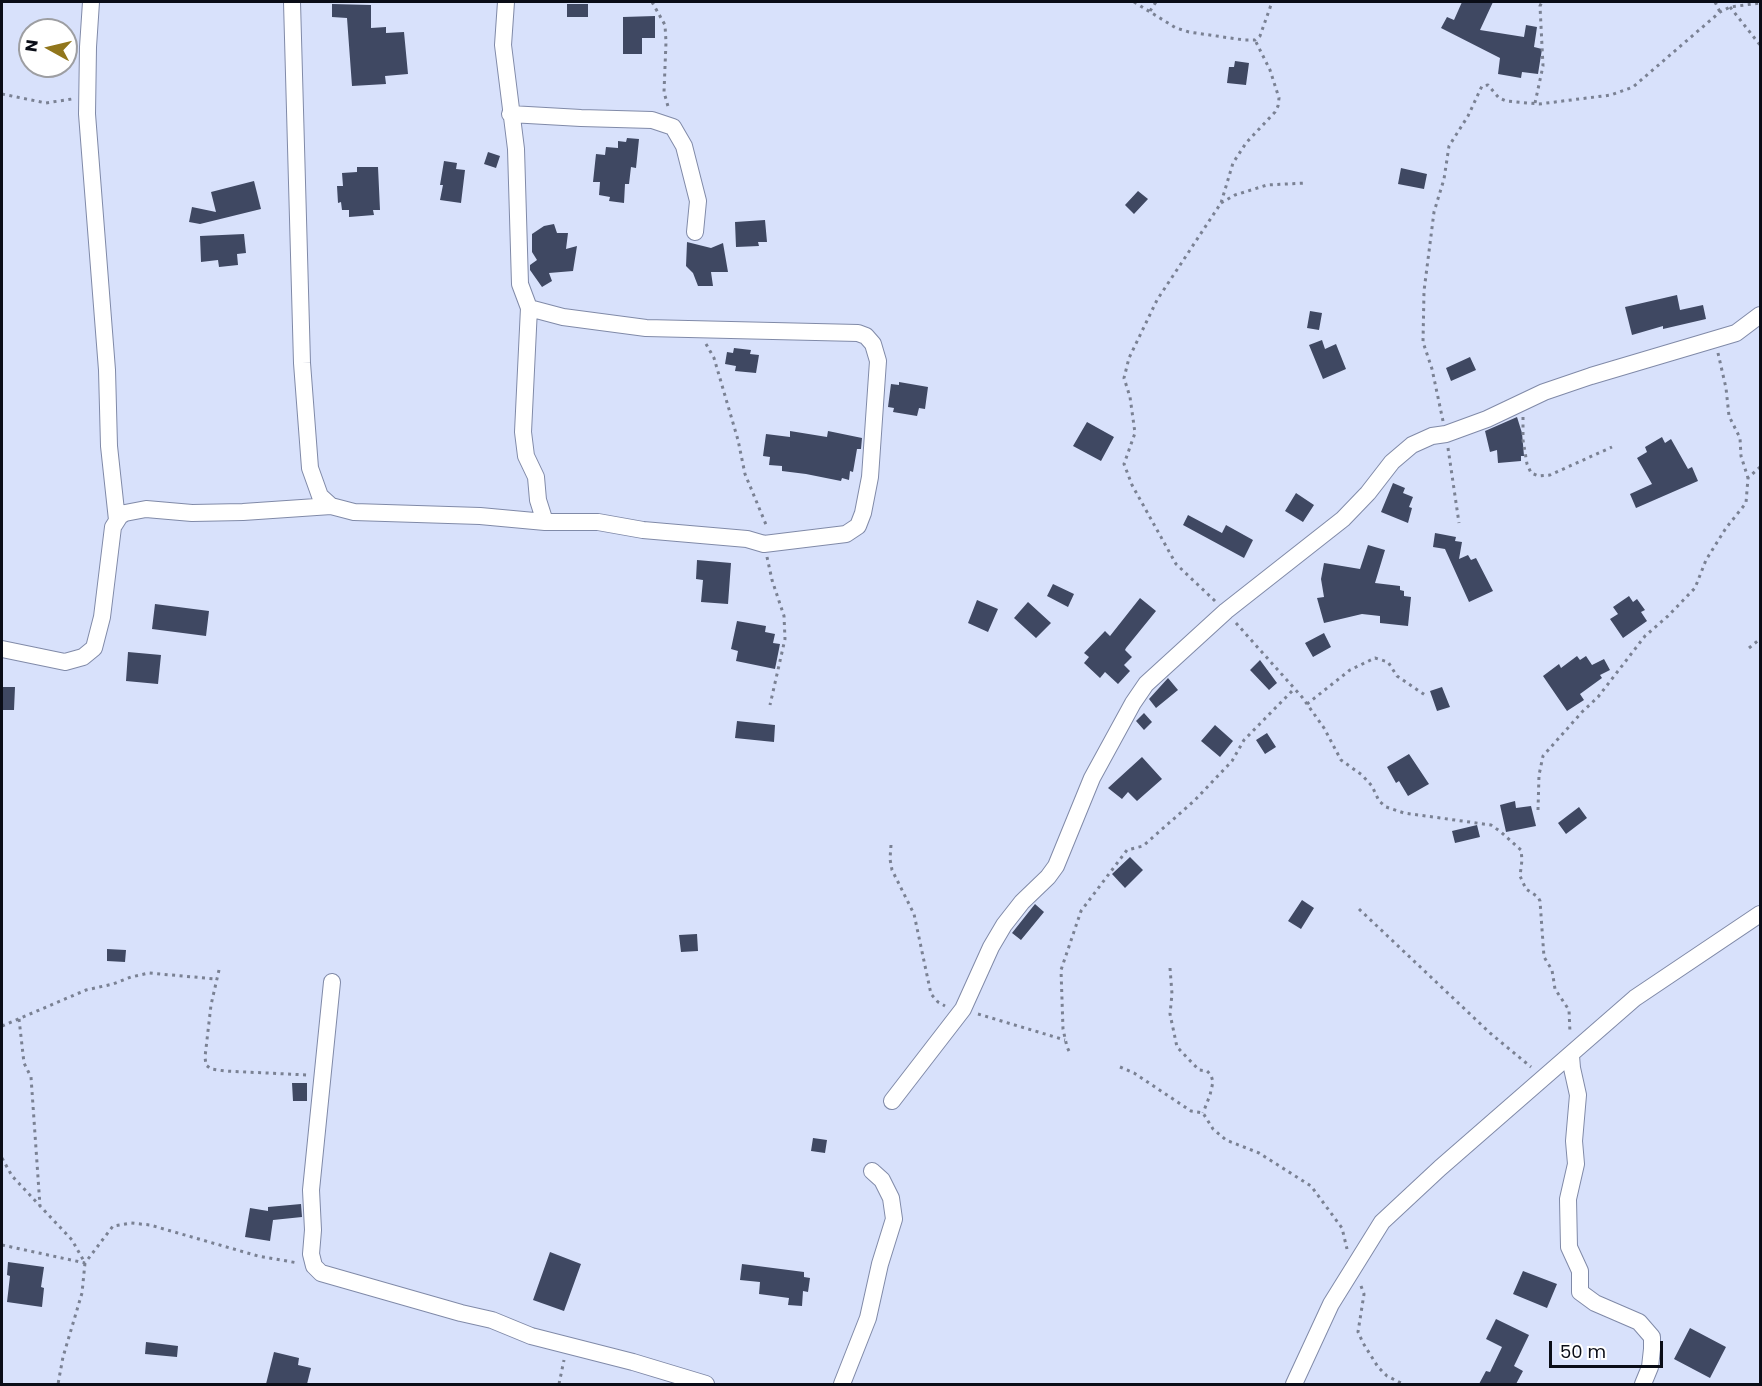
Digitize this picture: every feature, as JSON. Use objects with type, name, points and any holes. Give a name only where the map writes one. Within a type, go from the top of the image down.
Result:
[{"type":"street","points":[[91,2],[87,114],[107,370],[109,446],[117,520]]},
{"type":"street","points":[[292,2],[302,352],[309,457],[310,468],[320,496],[331,506]]},
{"type":"street","points":[[506,2],[503,45],[516,149],[520,284],[529,308],[523,432],[526,456],[536,477],[538,500],[545,522]]},
{"type":"street","points":[[510,114],[652,120],[673,127],[684,146],[698,201],[695,232]]},
{"type":"street","points":[[2,649],[65,662],[83,657],[94,648],[102,617],[113,527],[125,513],[146,509],[192,513],[331,506],[354,512],[480,516],[545,522],[598,522],[643,530],[747,538],[768,543],[846,534],[858,526],[870,477],[878,361],[873,344],[866,336],[858,333],[646,328],[562,316],[529,308]]},
{"type":"street","points":[[892,1101],[963,1009],[990,947],[1004,926],[1022,902],[1056,866],[1092,778],[1133,703],[1146,684],[1227,611],[1322,538],[1368,493],[1392,462],[1412,445],[1432,436],[1446,434],[1487,419],[1544,392],[1736,333],[1761,315]]},
{"type":"street","points":[[521,519],[538,500]]},
{"type":"street","points":[[1294,1384],[1331,1304],[1382,1222],[1440,1168],[1635,998],[1761,914]]},
{"type":"street","points":[[332,982],[311,1190],[313,1230],[311,1254],[314,1266],[321,1274],[492,1320],[531,1336],[633,1362],[706,1384]]},
{"type":"street","points":[[1571,1056],[1578,1095],[1574,1153],[1576,1164],[1568,1199],[1569,1246],[1580,1271],[1580,1292],[1595,1303],[1639,1322],[1652,1337],[1650,1367],[1643,1384]]},
{"type":"street","points":[[842,1384],[868,1318],[880,1264],[894,1219],[891,1198],[882,1180],[872,1171]]},
{"type":"path","points":[[652,2],[665,25],[664,92],[673,127]]},
{"type":"path","points":[[1134,2],[1176,27],[1189,32],[1244,40],[1255,40],[1260,36],[1272,2]]},
{"type":"path","points":[[1150,11],[1156,2]]},
{"type":"path","points":[[1535,103],[1543,66],[1540,6],[1542,2]]},
{"type":"path","points":[[1715,2],[1720,12]]},
{"type":"path","points":[[1459,523],[1446,434],[1424,342],[1424,291],[1434,212],[1444,179],[1449,146],[1468,116],[1483,84],[1488,85],[1502,100],[1535,103],[1582,100],[1611,95],[1633,87],[1720,12],[1730,7],[1761,3]]},
{"type":"path","points":[[1730,7],[1761,45]]},
{"type":"path","points":[[1255,40],[1270,70],[1279,98],[1278,106],[1246,142],[1233,163],[1221,202],[1157,300],[1129,358],[1124,378],[1130,397],[1135,433],[1124,464],[1132,485],[1176,564],[1227,611],[1307,704],[1324,728],[1341,760],[1362,775],[1379,801],[1386,807],[1404,813],[1491,825],[1521,850],[1520,876],[1526,889],[1538,897],[1540,902],[1544,957],[1552,970],[1555,989],[1569,1010],[1571,1056]]},
{"type":"path","points":[[2,94],[46,103],[64,102],[88,94]]},
{"type":"path","points":[[1221,202],[1267,185],[1306,183]]},
{"type":"path","points":[[698,329],[714,358],[738,440],[745,474],[764,518],[772,580],[784,616],[785,639],[770,705]]},
{"type":"path","points":[[1538,810],[1539,775],[1543,756],[1598,697],[1645,636],[1695,588],[1706,560],[1726,528],[1746,503],[1748,478],[1741,456],[1740,438],[1729,416],[1726,388],[1718,354],[1719,339]]},
{"type":"path","points":[[1519,405],[1523,413],[1523,440],[1531,473],[1550,476],[1612,447]]},
{"type":"path","points":[[1748,478],[1761,467]]},
{"type":"path","points":[[1749,648],[1761,639]]},
{"type":"path","points":[[1307,704],[1350,669],[1375,658],[1388,662],[1397,676],[1425,695]]},
{"type":"path","points":[[1069,1051],[1065,1040],[1061,1003],[1063,985],[1061,970],[1081,911],[1127,850],[1143,846],[1195,800],[1232,761],[1244,740],[1294,689]]},
{"type":"path","points":[[891,845],[892,870],[914,914],[932,994],[944,1005],[1065,1040]]},
{"type":"path","points":[[1359,909],[1490,1033],[1544,1078]]},
{"type":"path","points":[[1170,968],[1172,994],[1170,1014],[1177,1047],[1199,1070],[1207,1071],[1213,1082],[1203,1113]]},
{"type":"path","points":[[219,970],[206,1042],[206,1065],[211,1069],[225,1071],[322,1075]]},
{"type":"path","points":[[2,1026],[86,990],[149,973],[216,979]]},
{"type":"path","points":[[19,1018],[24,1063],[31,1077],[40,1207]]},
{"type":"path","points":[[1120,1066],[1191,1111],[1203,1113],[1213,1129],[1226,1140],[1259,1154],[1311,1185],[1342,1228],[1350,1256],[1356,1267],[1364,1294],[1358,1332],[1378,1367],[1388,1376],[1403,1384]]},
{"type":"path","points":[[2,1158],[12,1176],[72,1240],[85,1263]]},
{"type":"path","points":[[58,1384],[63,1357],[82,1293],[85,1263],[113,1226],[131,1223],[150,1225],[258,1256],[314,1266]]},
{"type":"path","points":[[2,1245],[85,1263]]},
{"type":"path","points":[[559,1384],[567,1345]]},
{"type":"building","points":[[1462,2],[1493,2],[1480,30],[1524,37],[1526,25],[1537,27],[1534,47],[1542,49],[1538,74],[1522,72],[1521,78],[1498,74],[1500,58],[1441,28],[1447,17],[1454,20]]},
{"type":"building","points":[[332,4],[371,5],[371,28],[386,27],[386,33],[404,32],[408,74],[385,76],[386,84],[352,86],[347,18],[332,17]]},
{"type":"building","points":[[567,4],[588,4],[588,17],[567,17]]},
{"type":"building","points":[[655,16],[655,38],[642,38],[642,54],[623,54],[623,17]]},
{"type":"building","points":[[1235,61],[1249,63],[1246,85],[1227,83],[1229,67],[1234,67]]},
{"type":"building","points":[[627,138],[639,139],[636,168],[631,167],[629,184],[625,184],[624,203],[609,201],[610,197],[599,195],[600,182],[593,182],[596,154],[605,155],[606,147],[618,148],[618,141],[626,142]]},
{"type":"building","points":[[488,152],[500,156],[496,168],[484,164]]},
{"type":"building","points":[[444,161],[457,163],[456,169],[465,170],[461,203],[440,200]]},
{"type":"building","points":[[357,167],[378,167],[380,210],[373,210],[374,215],[349,217],[349,210],[342,210],[341,202],[338,203],[337,186],[343,186],[342,173],[357,172]]},
{"type":"building","points":[[1401,168],[1427,174],[1424,189],[1398,184]]},
{"type":"building","points":[[254,181],[261,209],[200,224],[189,222],[192,207],[216,212],[211,192]]},
{"type":"building","points":[[1138,191],[1148,199],[1134,214],[1125,205]]},
{"type":"building","points":[[765,220],[767,242],[758,242],[759,246],[736,247],[735,222]]},
{"type":"building","points":[[554,224],[557,233],[568,233],[566,249],[577,246],[573,271],[549,273],[552,281],[542,287],[530,270],[530,265],[537,260],[532,252],[532,234],[544,226]]},
{"type":"building","points":[[244,234],[246,253],[237,254],[238,265],[219,267],[218,260],[201,262],[200,236]]},
{"type":"building","points":[[687,242],[711,248],[723,243],[728,272],[711,272],[713,286],[698,286],[693,273],[686,266]]},
{"type":"building","points":[[1677,295],[1680,310],[1703,305],[1706,319],[1663,329],[1663,326],[1632,335],[1625,307]]},
{"type":"building","points":[[1310,311],[1322,313],[1319,330],[1307,328]]},
{"type":"building","points":[[1322,340],[1325,349],[1336,344],[1346,369],[1323,379],[1309,345]]},
{"type":"building","points":[[734,348],[751,350],[750,354],[759,355],[756,373],[735,371],[736,366],[725,364],[727,352],[733,353]]},
{"type":"building","points":[[1470,357],[1476,370],[1451,381],[1446,368]]},
{"type":"building","points":[[899,382],[928,387],[925,409],[919,408],[917,416],[893,412],[894,408],[888,407],[891,384],[899,385]]},
{"type":"building","points":[[1517,417],[1522,433],[1524,456],[1521,456],[1521,461],[1498,463],[1497,450],[1490,452],[1485,431]]},
{"type":"building","points":[[1087,422],[1114,437],[1101,461],[1073,446]]},
{"type":"building","points":[[790,431],[827,437],[828,431],[862,438],[861,449],[857,449],[853,472],[850,471],[849,480],[842,478],[841,481],[782,471],[782,466],[769,465],[770,457],[763,456],[766,434],[790,437]]},
{"type":"building","points":[[1662,437],[1665,443],[1671,439],[1688,469],[1692,467],[1698,481],[1636,508],[1630,494],[1652,484],[1637,458],[1647,452],[1645,447]]},
{"type":"building","points":[[1393,483],[1405,488],[1403,493],[1413,497],[1409,507],[1412,508],[1408,523],[1381,512]]},
{"type":"building","points":[[1296,493],[1314,505],[1303,522],[1285,511]]},
{"type":"building","points":[[1188,515],[1222,533],[1226,525],[1253,540],[1244,558],[1183,525]]},
{"type":"building","points":[[1435,533],[1456,537],[1455,541],[1462,542],[1459,559],[1468,555],[1471,560],[1476,558],[1493,591],[1469,602],[1445,549],[1433,547]]},
{"type":"building","points":[[1368,545],[1385,550],[1375,583],[1400,586],[1400,590],[1404,591],[1404,596],[1411,597],[1408,626],[1380,623],[1380,616],[1362,614],[1324,623],[1317,598],[1324,597],[1321,579],[1324,563],[1360,569]]},
{"type":"building","points":[[697,560],[731,563],[728,604],[701,602],[703,580],[696,579]]},
{"type":"building","points":[[1053,584],[1074,594],[1068,607],[1047,596]]},
{"type":"building","points":[[1629,596],[1633,602],[1637,599],[1645,610],[1641,612],[1647,621],[1623,638],[1610,619],[1618,614],[1613,607]]},
{"type":"building","points":[[1140,598],[1156,611],[1125,650],[1132,657],[1124,665],[1130,671],[1118,684],[1105,672],[1100,678],[1084,663],[1089,657],[1084,653],[1105,631],[1110,636]]},
{"type":"building","points":[[977,600],[998,609],[988,632],[968,623]]},
{"type":"building","points":[[1028,602],[1051,623],[1036,638],[1014,618]]},
{"type":"building","points":[[155,604],[209,611],[206,636],[152,629]]},
{"type":"building","points":[[737,621],[766,626],[765,632],[775,634],[773,643],[780,644],[775,669],[736,661],[738,651],[731,649]]},
{"type":"building","points":[[1324,633],[1331,647],[1313,657],[1305,643]]},
{"type":"building","points":[[128,652],[161,655],[158,684],[126,681]]},
{"type":"building","points":[[1577,656],[1580,660],[1586,656],[1592,665],[1604,659],[1610,670],[1600,675],[1602,678],[1580,694],[1584,700],[1567,711],[1543,676],[1559,664],[1561,668]]},
{"type":"building","points":[[1260,660],[1277,683],[1269,690],[1250,670]]},
{"type":"building","points":[[1168,678],[1178,690],[1156,708],[1149,699]]},
{"type":"building","points":[[2,687],[15,687],[14,710],[2,710]]},
{"type":"building","points":[[1442,687],[1450,707],[1437,711],[1430,691]]},
{"type":"building","points":[[1144,713],[1152,722],[1144,730],[1136,721]]},
{"type":"building","points":[[737,721],[775,725],[774,742],[735,738]]},
{"type":"building","points":[[1215,725],[1233,741],[1220,757],[1201,741]]},
{"type":"building","points":[[1267,733],[1276,747],[1265,754],[1256,740]]},
{"type":"building","points":[[1409,754],[1429,784],[1408,796],[1399,781],[1396,783],[1387,767]]},
{"type":"building","points":[[1142,757],[1162,779],[1137,801],[1128,792],[1122,799],[1108,788]]},
{"type":"building","points":[[1515,801],[1516,808],[1531,806],[1536,826],[1506,832],[1500,805]]},
{"type":"building","points":[[1579,807],[1587,818],[1566,834],[1558,823]]},
{"type":"building","points":[[1477,825],[1480,837],[1455,843],[1452,831]]},
{"type":"building","points":[[1130,857],[1143,870],[1125,888],[1112,874]]},
{"type":"building","points":[[1302,900],[1314,908],[1301,929],[1288,921]]},
{"type":"building","points":[[1035,904],[1044,912],[1021,940],[1012,933]]},
{"type":"building","points":[[697,934],[698,951],[681,952],[679,935]]},
{"type":"building","points":[[107,949],[126,950],[125,962],[107,961]]},
{"type":"building","points":[[292,1083],[307,1083],[307,1101],[293,1101]]},
{"type":"building","points":[[813,1138],[827,1140],[825,1153],[811,1151]]},
{"type":"building","points":[[301,1204],[302,1217],[273,1220],[270,1241],[245,1237],[250,1208],[268,1211],[268,1207]]},
{"type":"building","points":[[550,1252],[581,1264],[564,1311],[533,1300]]},
{"type":"building","points":[[8,1262],[44,1267],[41,1287],[44,1288],[42,1307],[7,1302],[10,1276],[7,1275]]},
{"type":"building","points":[[742,1264],[804,1272],[804,1277],[810,1278],[808,1292],[803,1291],[802,1306],[788,1305],[789,1298],[759,1294],[760,1282],[740,1280]]},
{"type":"building","points":[[1523,1271],[1557,1284],[1547,1308],[1513,1294]]},
{"type":"building","points":[[1496,1319],[1529,1335],[1514,1366],[1523,1371],[1516,1384],[1479,1384],[1486,1371],[1490,1372],[1502,1347],[1486,1339]]},
{"type":"building","points":[[1690,1328],[1726,1347],[1710,1378],[1674,1359]]},
{"type":"building","points":[[146,1342],[178,1346],[177,1357],[145,1354]]},
{"type":"building","points":[[274,1352],[299,1358],[298,1365],[311,1368],[307,1384],[266,1384]]}]
